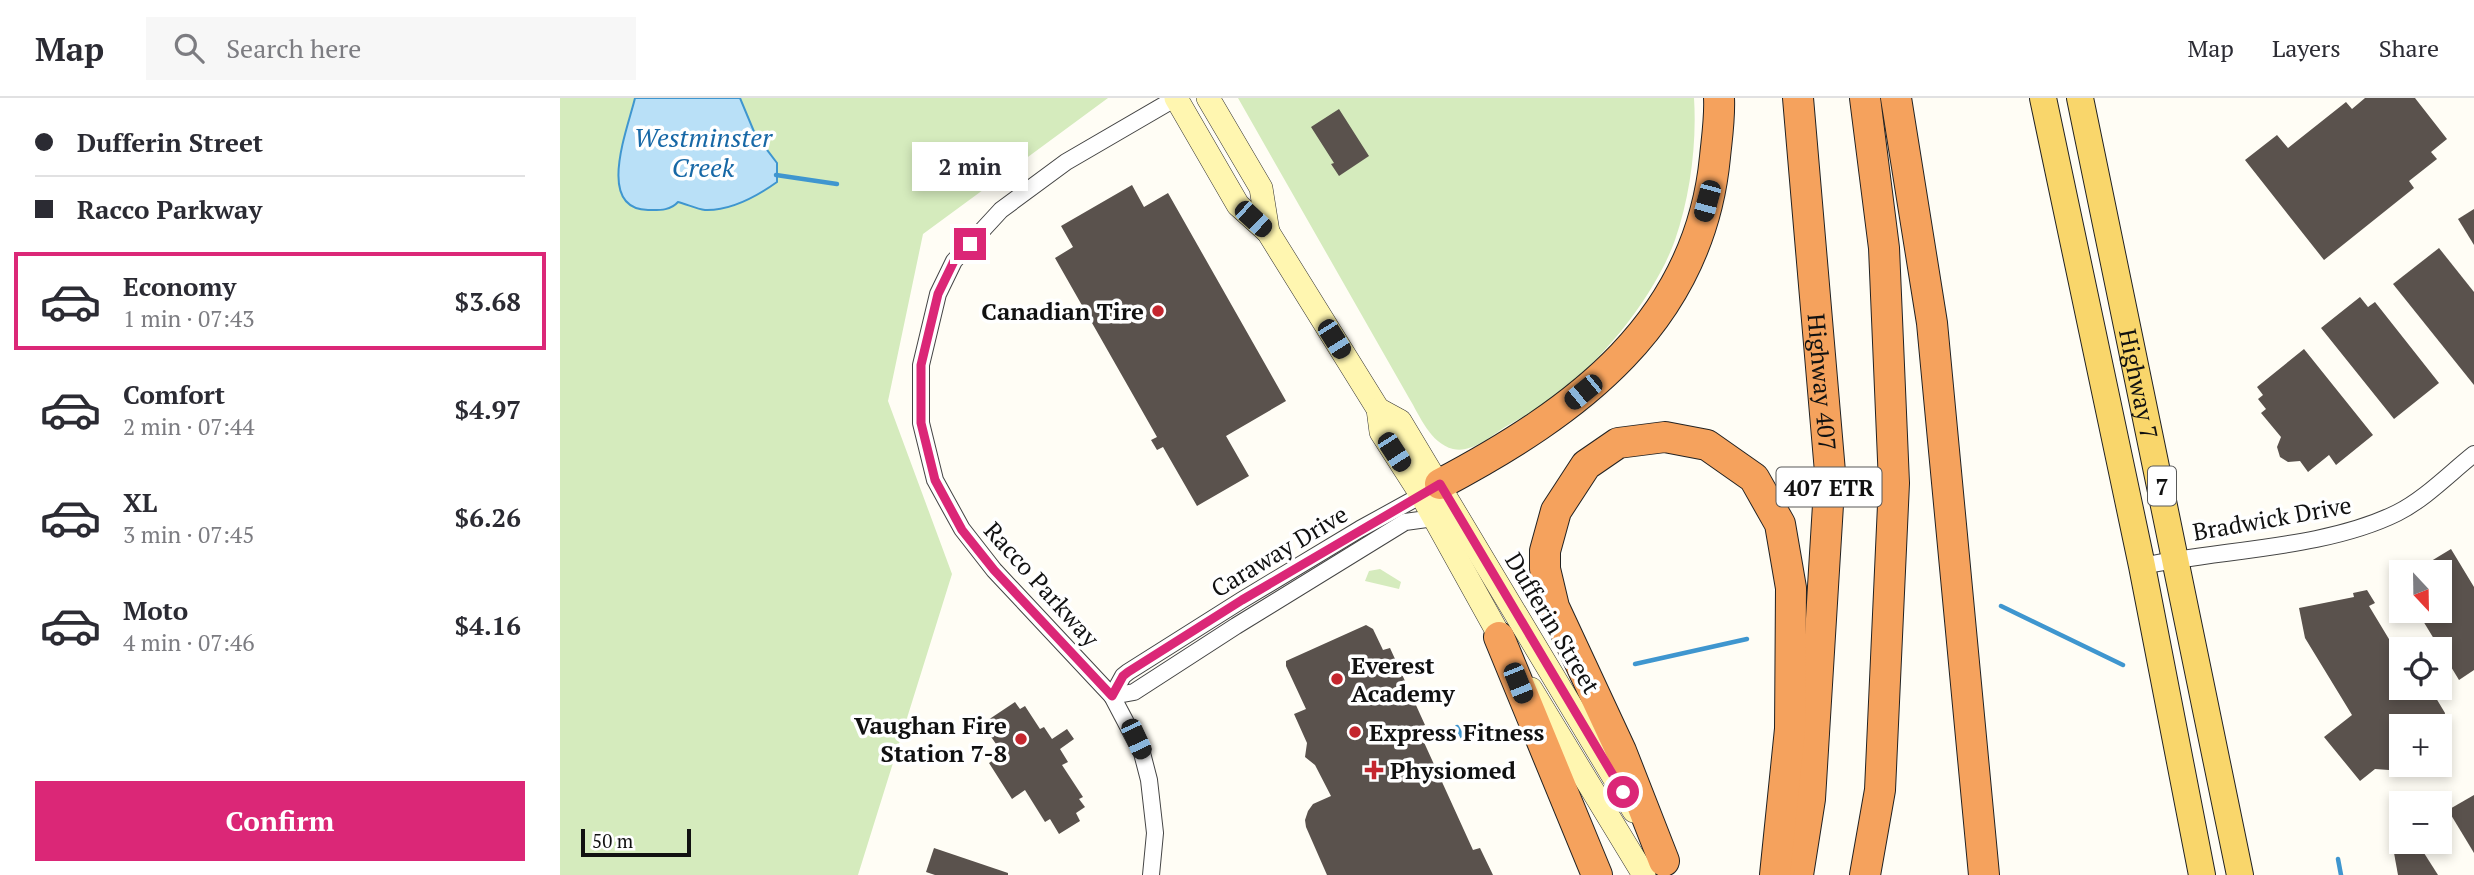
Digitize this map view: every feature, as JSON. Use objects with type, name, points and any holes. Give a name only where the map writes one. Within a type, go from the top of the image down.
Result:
[{"type":"highway","points":[[1431,490],[1537,429],[1628,352],[1663,308],[1697,240],[1713,182],[1719,98]]},
{"type":"highway","name":"Highway 407","points":[[1798,98],[1830,472],[1810,799],[1798,875]]},
{"type":"highway","name":"407 ETR","points":[[1865,98],[1884,248],[1894,483],[1880,790],[1865,875]]},
{"type":"highway","points":[[1896,98],[1932,323],[1984,875]]},
{"type":"highway","points":[[1660,870],[1621,751],[1554,607],[1545,569],[1545,551],[1556,511],[1586,465],[1618,443],[1665,437],[1707,445],[1754,478],[1780,524],[1791,588],[1790,729],[1775,875]]},
{"type":"highway","points":[[1499,636],[1597,875]]},
{"type":"main road","name":"Dufferin Street","points":[[1176,98],[1238,205],[1268,232],[1378,409],[1400,421],[1431,490],[1660,870]]},
{"type":"main road","name":"Dufferin Street","points":[[1208,98],[1261,188],[1268,232]]},
{"type":"main road","name":"Highway 7","points":[[2043,98],[2141,566],[2202,875]]},
{"type":"main road","name":"Highway 7","points":[[2080,98],[2240,875]]},
{"type":"main road","name":"Dufferin Street","points":[[1431,490],[1434,518],[1499,636],[1660,870]]},
{"type":"street","name":"Racco Parkway","points":[[1152,875],[1155,833],[1149,780],[1139,746],[1112,696],[994,570],[962,530],[935,480],[921,423],[921,365],[938,294],[954,261],[1001,210],[1066,162],[1176,98]]},
{"type":"street","name":"Bradwick Drive","points":[[2141,566],[2317,539],[2356,529],[2399,512],[2474,454]]},
{"type":"street","name":"Caraway Drive","points":[[1112,696],[1128,672],[1289,571],[1431,490]]},
{"type":"street","name":"Caraway Drive","points":[[1112,696],[1134,692],[1405,522],[1434,518]]},
{"type":"green space","points":[[560,98],[1108,98],[923,234],[888,401],[952,574],[858,875],[560,875]]},
{"type":"green space","points":[[1238,98],[1694,98],[1693,152],[1688,188],[1675,240],[1641,305],[1608,346],[1573,382],[1487,439],[1467,449],[1453,449],[1438,441],[1422,420]]},
{"type":"green space","points":[[1380,569],[1401,582],[1399,589],[1365,581],[1369,571]]},
{"type":"water","name":"Westminster Creek","points":[[635,98],[740,98],[755,134],[777,163],[777,182],[752,198],[715,210],[705,210],[678,202],[660,210],[632,206],[623,196],[619,182],[619,165]]},
{"type":"building","points":[[2365,98],[2415,98],[2447,139],[2431,152],[2437,159],[2409,181],[2414,188],[2324,260],[2245,160],[2277,135],[2288,148],[2346,102],[2352,109]]},
{"type":"building","points":[[1339,109],[1369,156],[1339,176],[1331,164],[1334,163],[1311,127]]},
{"type":"building","points":[[1132,185],[1144,207],[1168,193],[1286,401],[1226,436],[1249,476],[1197,506],[1163,447],[1157,450],[1151,440],[1157,437],[1055,258],[1073,247],[1061,226]]},
{"type":"building","points":[[2474,209],[2474,245],[2458,219]]},
{"type":"building","points":[[2439,248],[2474,292],[2474,385],[2393,284]]},
{"type":"building","points":[[2360,297],[2368,307],[2375,302],[2439,383],[2394,419],[2321,328]]},
{"type":"building","points":[[2304,349],[2373,435],[2336,465],[2329,455],[2308,472],[2300,461],[2288,462],[2280,457],[2277,447],[2281,437],[2261,413],[2266,409],[2258,399],[2263,395],[2257,387]]},
{"type":"building","points":[[2451,549],[2474,587],[2474,670],[2459,680],[2452,668],[2452,637],[2433,637],[2424,623],[2452,623],[2452,560],[2433,560]]},
{"type":"building","points":[[2367,590],[2375,603],[2369,606],[2389,639],[2389,700],[2437,700],[2445,713],[2389,714],[2389,770],[2375,769],[2360,781],[2324,737],[2352,715],[2305,638],[2299,608],[2354,597],[2353,593]]},
{"type":"building","points":[[1366,625],[1373,629],[1383,650],[1390,648],[1425,725],[1417,727],[1473,850],[1480,848],[1493,875],[1327,875],[1305,820],[1313,804],[1331,796],[1315,765],[1305,757],[1307,743],[1294,714],[1306,709],[1286,661]]},
{"type":"building","points":[[1015,702],[1020,709],[1025,706],[1040,729],[1044,727],[1052,739],[1067,729],[1074,739],[1060,749],[1068,762],[1062,765],[1083,797],[1079,799],[1085,807],[1076,813],[1080,821],[1059,834],[1050,819],[1045,822],[1025,790],[1012,799],[989,763],[1003,754],[987,731],[993,727],[988,720]]},
{"type":"building","points":[[2474,795],[2474,853],[2452,817],[2452,808]]},
{"type":"building","points":[[934,848],[1008,875],[935,875],[926,872]]},
{"type":"building","points":[[2394,854],[2425,854],[2438,875],[2398,875]]},
{"type":"waterway","name":"Westminster Creek","points":[[776,175],[837,184]]},
{"type":"waterway","name":"Westminster Creek","points":[[2001,606],[2123,665]]},
{"type":"waterway","name":"Westminster Creek","points":[[1635,664],[1747,639]]},
{"type":"waterway","name":"Westminster Creek","points":[[1457,727],[1464,740],[1481,732]]},
{"type":"waterway","name":"Westminster Creek","points":[[2338,859],[2341,875]]},
{"type":"place","name":"Canadian Tire","points":[[1158,311]]},
{"type":"place","name":"Everest Academy","points":[[1337,679]]},
{"type":"place","name":"Express Fitness","points":[[1355,732]]},
{"type":"place","name":"Vaughan Fire Station 7-8","points":[[1021,739]]},
{"type":"place","name":"Physiomed","points":[[1374,770]]},
{"type":"route","points":[[970,244],[954,261],[938,294],[921,365],[921,423],[935,480],[962,530],[994,570],[1112,696],[1128,672],[1242,600],[1440,484],[1623,792]]}]
